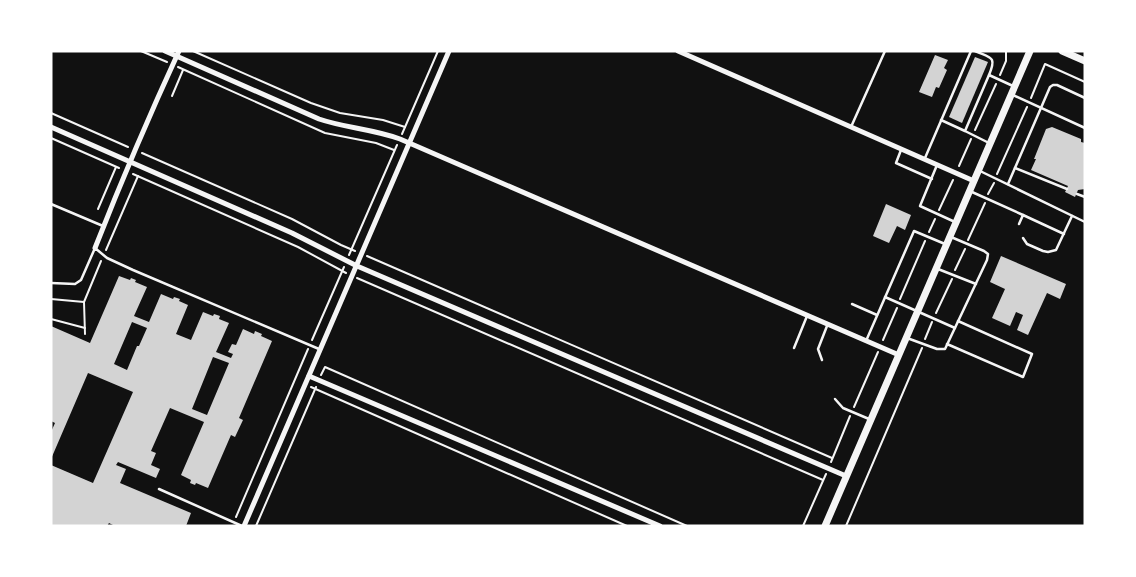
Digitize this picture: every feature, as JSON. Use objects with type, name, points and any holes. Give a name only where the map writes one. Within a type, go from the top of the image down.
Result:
[{"type":"street","points":[[165,51],[178,54],[319,119],[333,124],[379,132],[410,143],[899,355]]},
{"type":"street","points":[[243,526],[449,51]]},
{"type":"street","points":[[678,51],[974,181]]},
{"type":"street","points":[[825,526],[1030,51]]},
{"type":"street","points":[[1062,51],[1085,62]]},
{"type":"street","points":[[95,248],[126,171],[178,54]]},
{"type":"street","points":[[51,127],[292,232],[357,266],[846,476]]},
{"type":"street","points":[[309,376],[660,526]]},
{"type":"lane","points":[[850,127],[885,51]]},
{"type":"lane","points":[[924,159],[971,51]]},
{"type":"lane","points":[[965,131],[994,64],[990,58],[975,51]]},
{"type":"lane","points":[[989,75],[1015,86]]},
{"type":"lane","points":[[1008,184],[1050,87],[1056,85],[1085,98]]},
{"type":"lane","points":[[1011,94],[1085,128]]},
{"type":"lane","points":[[941,120],[990,144]]},
{"type":"lane","points":[[902,149],[896,163],[932,179]]},
{"type":"lane","points":[[938,165],[920,206],[956,222]]},
{"type":"lane","points":[[1015,168],[1067,189]]},
{"type":"lane","points":[[978,170],[1085,222]]},
{"type":"lane","points":[[969,191],[1064,234]]},
{"type":"lane","points":[[1077,194],[1085,197]]},
{"type":"lane","points":[[51,204],[103,226]]},
{"type":"lane","points":[[1018,224],[1023,215]]},
{"type":"lane","points":[[1023,238],[1027,244],[1048,252],[1056,250],[1072,216]]},
{"type":"lane","points":[[866,341],[914,231],[946,245]]},
{"type":"lane","points":[[906,337],[943,350],[987,260],[988,254],[984,251],[950,236]]},
{"type":"lane","points":[[51,283],[75,284],[81,280],[95,248],[107,258],[133,270],[320,350]]},
{"type":"lane","points":[[936,268],[976,284]]},
{"type":"lane","points":[[885,297],[955,328]]},
{"type":"lane","points":[[852,304],[878,315]]},
{"type":"lane","points":[[794,348],[807,316]]},
{"type":"lane","points":[[947,344],[1023,377],[1032,354],[958,320]]},
{"type":"lane","points":[[822,360],[818,348],[828,324]]},
{"type":"lane","points":[[835,399],[843,408],[870,420]]},
{"type":"lane","points":[[159,489],[243,526]]},
{"type":"path","points":[[141,51],[325,133],[372,142],[395,150]]},
{"type":"path","points":[[193,51],[311,103],[342,113],[383,120],[405,127]]},
{"type":"path","points":[[234,522],[438,51]]},
{"type":"path","points":[[808,526],[804,525],[927,236],[1006,61],[1006,51]]},
{"type":"path","points":[[172,96],[183,70]]},
{"type":"path","points":[[51,113],[292,219],[352,250],[832,458]]},
{"type":"path","points":[[51,138],[298,248],[352,276],[823,480]]},
{"type":"path","points":[[98,210],[116,166]]},
{"type":"path","points":[[84,302],[85,334]]},
{"type":"path","points":[[51,319],[85,328]]},
{"type":"path","points":[[256,526],[325,367],[687,526]]},
{"type":"path","points":[[295,380],[627,526]]},
{"type":"building","points":[[935,55],[948,60],[944,68],[947,70],[939,88],[936,87],[932,97],[919,92]]},
{"type":"building","points":[[975,57],[988,62],[962,123],[949,117]]},
{"type":"building","points":[[1052,127],[1081,139],[1081,142],[1085,143],[1085,189],[1078,190],[1075,197],[1065,192],[1068,186],[1031,170],[1046,129]]},
{"type":"building","points":[[886,204],[911,215],[905,230],[897,226],[889,243],[873,236]]},
{"type":"building","points":[[1001,256],[1066,284],[1060,299],[1047,293],[1028,335],[1017,330],[1023,315],[1016,312],[1010,326],[992,318],[1005,289],[990,282]]},
{"type":"building","points":[[119,276],[130,280],[131,278],[136,280],[135,282],[147,287],[134,316],[149,322],[161,294],[173,299],[174,297],[180,299],[179,301],[188,305],[176,334],[191,340],[203,312],[213,316],[214,314],[220,316],[219,319],[229,323],[216,352],[231,358],[233,354],[228,352],[232,344],[236,345],[243,329],[254,334],[255,331],[272,341],[239,418],[243,420],[235,437],[231,435],[208,488],[196,483],[195,485],[190,483],[191,480],[181,475],[204,422],[170,408],[151,451],[156,453],[151,465],[160,469],[156,478],[118,462],[116,465],[126,469],[120,483],[191,513],[186,526],[115,526],[109,523],[107,526],[51,526],[51,465],[93,483],[133,392],[88,373],[51,459],[51,432],[55,423],[51,421],[51,326],[90,343]],"holes":[[[132,322],[147,328],[127,370],[114,364]],[[213,357],[229,363],[207,415],[192,409]]]}]
